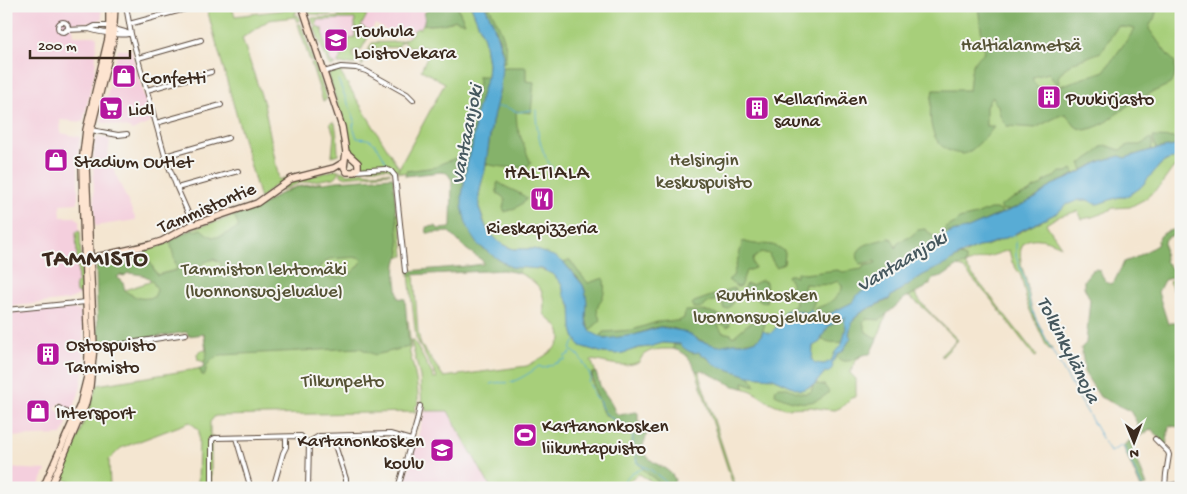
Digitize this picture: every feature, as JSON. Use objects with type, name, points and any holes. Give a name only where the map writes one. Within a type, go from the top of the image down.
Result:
[{"type":"main road","points":[[109,6],[111,31]]},
{"type":"main road","points":[[50,488],[77,418],[91,347],[86,173],[89,130],[115,6]]},
{"type":"main road","points":[[302,6],[342,127],[346,152],[344,167],[346,171],[351,173],[357,168],[356,160],[346,152]]},
{"type":"main road","points":[[345,162],[347,159],[352,158]]},
{"type":"main road","name":"Tammistontie","points":[[87,258],[162,241],[194,224],[257,203],[291,179],[334,168],[345,162]]},
{"type":"main road","name":"Tammistontie","points":[[334,168],[346,171]]},
{"type":"main road","points":[[43,488],[77,418]]},
{"type":"main road","points":[[1152,488],[1180,486]]},
{"type":"street","points":[[126,6],[130,34],[165,156],[177,188],[194,224]]},
{"type":"street","points":[[353,6],[364,9]]},
{"type":"street","points":[[129,24],[189,8]]},
{"type":"street","points":[[74,29],[62,22],[58,26],[60,32],[95,26],[124,35],[130,34]]},
{"type":"street","points":[[66,30],[68,28],[67,25]]},
{"type":"street","points":[[89,28],[95,31],[111,31]]},
{"type":"street","points":[[138,58],[201,40]]},
{"type":"street","points":[[324,72],[346,67],[362,70],[407,94],[413,100]]},
{"type":"street","points":[[147,90],[211,72]]},
{"type":"street","points":[[156,123],[221,105]]},
{"type":"street","points":[[89,130],[118,135],[127,134]]},
{"type":"street","points":[[165,156],[228,138]]},
{"type":"street","points":[[357,168],[366,170],[385,169],[391,171],[395,176],[405,271]]},
{"type":"street","points":[[177,188],[238,170]]},
{"type":"street","points":[[6,310],[89,302]]},
{"type":"street","points":[[91,347],[118,345],[186,334]]},
{"type":"street","points":[[398,488],[420,406]]},
{"type":"street","points":[[60,408],[77,418]]},
{"type":"street","points":[[309,442],[317,436],[390,434],[411,440]]},
{"type":"street","points":[[212,488],[213,439],[301,436],[309,442]]},
{"type":"street","points":[[332,436],[346,479],[346,488]]},
{"type":"street","points":[[273,488],[286,447],[286,437]]},
{"type":"street","points":[[236,438],[249,482],[249,488]]},
{"type":"street","points":[[1155,439],[1169,455],[1165,487]]},
{"type":"street","points":[[308,488],[309,442]]},
{"type":"shaded area","points":[[6,6],[101,6],[102,18],[97,22],[72,23],[74,36],[95,36],[97,38],[95,70],[83,122],[60,120],[61,133],[80,137],[78,201],[77,203],[60,204],[61,217],[75,217],[79,220],[81,292],[79,295],[68,300],[6,307]]},
{"type":"shaded area","points":[[387,6],[419,6],[424,11],[425,18],[420,29],[414,30],[409,37],[401,34],[399,37],[375,24],[371,31],[361,26],[367,15],[377,14],[377,10],[385,9]]},
{"type":"shaded area","name":"Touhula LoistoVekara","points":[[355,18],[355,37],[343,64],[333,65],[331,64],[316,20]]},
{"type":"shaded area","points":[[118,50],[131,50],[151,122],[132,131],[129,128],[101,122]]},
{"type":"shaded area","points":[[99,137],[110,139],[108,157],[136,220],[95,226],[93,162],[95,140]]},
{"type":"shaded area","points":[[74,309],[81,312],[84,337],[84,367],[80,390],[74,407],[70,409],[61,403],[55,407],[67,423],[62,435],[6,437],[6,313]]},
{"type":"shaded area","name":"Kartanonkosken koulu","points":[[445,406],[491,488],[404,488],[426,407]]},
{"type":"shaded area","points":[[6,468],[46,470],[38,488],[6,488]]},
{"type":"green space","points":[[206,6],[231,6],[235,16],[292,9],[291,6],[295,6],[297,12],[294,14],[298,15],[300,20],[297,22],[295,17],[269,20],[242,38],[264,104],[279,180],[303,174],[278,186],[276,184],[260,199]]},
{"type":"green space","points":[[307,6],[318,6],[325,11],[329,6],[347,6],[356,13],[338,15],[335,11],[330,15],[310,14]]},
{"type":"green space","points":[[432,6],[457,6],[465,23],[455,20],[440,24],[423,24],[424,13]]},
{"type":"green space","points":[[452,6],[471,6],[484,38],[488,64],[474,133],[456,166],[402,173],[397,173],[399,169],[363,167],[347,150],[345,130],[329,74],[338,69],[356,69],[356,71],[340,72],[399,168],[445,83],[421,70],[433,46],[411,47],[402,41],[398,47],[371,48],[361,65],[372,43],[401,41],[411,35],[417,28],[420,29],[423,24],[452,22]]},
{"type":"green space","name":"Helsingin keskuspuisto","points":[[485,6],[1181,6],[1181,145],[1151,150],[1079,172],[840,313],[805,336],[697,343],[590,341],[576,305],[548,254],[534,249],[513,249],[499,242],[487,229],[479,208],[479,196],[500,88],[503,55],[498,36]]},
{"type":"green space","points":[[485,6],[489,6],[502,33],[506,48],[505,62],[502,62],[500,40]]},
{"type":"green space","name":"Haltialanmetsä","points":[[978,6],[1158,6],[1149,29],[1175,62],[1175,74],[1170,84],[1134,101],[1103,124],[1085,130],[1075,126],[1066,114],[1035,128],[1007,126],[1002,119],[998,105],[994,102],[994,98],[991,98],[986,106],[986,126],[995,126],[970,151],[959,154],[944,147],[934,134],[930,116],[933,90],[969,90],[973,65],[984,51]],"holes":[[[1118,26],[1135,29],[1104,71],[1060,86],[1044,89],[1038,87],[1033,81],[1033,77],[1049,73],[1058,84],[1058,77],[1064,69],[1074,62],[1101,52]]]},
{"type":"green space","points":[[367,15],[361,26],[371,32],[361,50],[353,51],[353,58],[358,59],[355,64],[338,64],[341,58],[336,44],[355,37],[355,19],[316,20],[317,24],[314,25],[311,18]]},
{"type":"green space","points":[[298,24],[301,24],[313,60],[310,61]]},
{"type":"green space","points":[[318,26],[323,29],[324,41],[331,63],[335,65],[330,66],[328,63],[314,27]]},
{"type":"green space","points":[[314,62],[327,99],[323,101],[311,63]]},
{"type":"green space","points":[[501,67],[526,67],[526,81],[534,82],[531,113],[516,111],[517,127],[531,164],[527,166],[509,167],[486,164],[492,122],[500,88]]},
{"type":"green space","points":[[478,76],[487,76],[474,123],[472,147],[462,196],[477,244],[511,267],[520,267],[519,273],[503,270],[411,275],[409,271],[483,264],[483,261],[466,249],[449,232],[427,233],[426,227],[436,226],[438,229],[450,228],[451,226],[452,180],[447,173],[405,176],[406,171],[436,167],[454,159],[463,151],[466,142],[468,117],[479,82]]},
{"type":"green space","points":[[330,123],[335,123],[338,154],[332,156],[334,135]]},
{"type":"green space","points":[[1153,137],[1181,137],[1181,145],[1156,149]]},
{"type":"green space","points":[[1151,138],[1153,144],[1151,150],[1125,158],[1120,156],[1101,161],[1083,170],[1080,163],[1095,154],[1101,147],[1108,146],[1120,150],[1129,145],[1141,145]]},
{"type":"green space","points":[[1181,157],[1181,166],[1173,168],[1160,186],[1145,199],[1130,207],[1113,208],[1082,219],[1078,211],[1057,217],[1046,224],[1061,246],[1039,239],[1032,239],[1023,245],[1021,263],[1031,306],[1039,326],[1052,349],[1047,347],[1028,306],[1021,276],[1012,262],[1009,250],[966,264],[966,267],[1037,356],[1035,357],[989,297],[964,269],[958,266],[930,278],[930,285],[909,294],[897,304],[880,320],[887,314],[877,339],[866,332],[855,359],[863,354],[855,362],[850,373],[856,379],[856,395],[842,407],[835,410],[811,407],[785,408],[776,405],[752,391],[734,385],[682,351],[673,349],[650,351],[643,355],[639,362],[627,365],[591,360],[596,373],[592,373],[591,378],[603,413],[633,434],[632,442],[637,463],[655,478],[658,483],[657,488],[653,488],[651,481],[639,474],[622,488],[491,488],[448,411],[425,411],[426,407],[422,404],[420,377],[411,340],[414,341],[433,379],[437,378],[416,338],[409,274],[414,275],[418,333],[421,345],[444,377],[527,366],[553,350],[561,340],[560,331],[544,314],[544,298],[540,288],[519,273],[520,267],[543,270],[558,279],[571,308],[572,326],[580,346],[603,353],[623,353],[663,343],[674,344],[741,373],[773,378],[800,390],[813,386],[811,392],[807,394],[802,393],[806,398],[824,385],[815,384],[832,364],[833,359],[822,364],[815,363],[812,360],[813,346],[820,342],[821,338],[823,340],[829,326],[966,258],[960,256],[978,247],[986,246],[1016,234],[1057,213],[1066,205],[1079,200],[1100,203],[1125,197],[1140,188],[1161,164]]},
{"type":"green space","points":[[1072,169],[1075,174],[1050,186],[1033,199],[1016,207],[1002,210],[1000,206],[1030,192],[1060,172],[1067,172]]},
{"type":"green space","points":[[335,170],[339,171],[338,175],[334,178],[299,183],[279,191],[290,182]]},
{"type":"green space","points":[[340,171],[349,174],[361,171],[391,173],[343,177]]},
{"type":"green space","name":"Tammiston lehtomäki (luonnonsuojelualue)","points":[[393,177],[400,253],[396,263],[396,281],[398,298],[405,299],[409,347],[375,355],[360,348],[222,355],[209,362],[205,375],[202,375],[199,368],[203,368],[207,352],[204,334],[188,336],[187,332],[104,345],[100,344],[98,338],[96,269],[100,262],[114,256],[143,250],[157,275],[177,270],[170,241],[187,231],[201,229],[206,234],[219,237],[239,227],[234,215],[254,209],[296,187],[337,181]],"holes":[[[359,257],[362,261],[348,275],[330,278],[318,272],[321,265],[329,259]],[[214,259],[221,263],[222,270],[218,271],[213,268],[200,272],[200,267],[203,264]],[[128,273],[149,278],[157,290],[154,297],[139,298],[125,291],[123,282],[117,277],[120,275],[124,276]]]},
{"type":"green space","points":[[321,182],[330,190],[389,212],[400,213],[404,256],[389,257],[402,321],[408,321],[411,348],[409,349],[418,390],[418,404],[415,407],[415,412],[215,416],[210,422],[210,436],[214,437],[211,438],[211,488],[198,488],[199,430],[190,422],[121,448],[109,460],[110,488],[80,488],[63,478],[61,474],[70,457],[97,385],[203,368],[204,362],[198,360],[197,354],[199,351],[206,350],[203,329],[106,296],[177,273],[176,270],[157,275],[143,250],[170,242],[188,230],[194,238],[208,237],[201,229],[191,231],[190,229],[256,208],[289,189]]},
{"type":"green space","points":[[498,182],[527,198],[520,205],[505,212],[503,208],[505,200],[497,193]]},
{"type":"green space","points":[[990,209],[996,209],[1002,213],[966,229],[946,233],[944,231],[945,228],[959,219]]},
{"type":"green space","points":[[925,229],[939,241],[937,246],[927,247],[878,286],[869,288],[853,302],[831,313],[820,313],[814,309],[834,299],[842,289],[842,285],[838,281],[818,285],[805,284],[804,290],[815,300],[811,310],[808,313],[788,310],[796,305],[788,275],[796,277],[798,272],[804,274],[862,269],[864,266],[876,263],[875,261],[860,264],[858,252],[861,248],[889,238],[892,239],[896,248],[898,242],[910,237],[918,230]]},
{"type":"green space","points":[[1181,229],[1181,233],[1168,237],[1164,242],[1165,261],[1178,276],[1164,280],[1158,292],[1168,324],[1181,320],[1181,427],[1169,426],[1166,447],[1152,429],[1130,442],[1147,485],[1141,488],[1123,446],[1135,436],[1138,426],[1136,421],[1130,411],[1100,397],[1084,372],[1081,348],[1086,343],[1090,299],[1084,287],[1084,280],[1092,270],[1096,269],[1099,270],[1106,282],[1110,284],[1114,282],[1124,262],[1157,245],[1160,237],[1165,232]]},
{"type":"green space","points":[[79,231],[81,294],[76,293],[75,284],[78,283],[76,232]]},
{"type":"green space","points":[[743,241],[772,245],[783,250],[785,253],[784,264],[776,267],[769,254],[761,252],[753,259],[755,268],[746,271],[740,287],[737,287],[728,280],[733,276]]},
{"type":"green space","points":[[960,256],[966,258],[966,264],[958,266],[942,277],[933,279],[925,288],[905,298],[880,320],[866,319],[863,322],[866,332],[877,339],[870,354],[849,361],[836,357],[850,340],[852,324],[861,313],[889,300],[891,296],[923,275]]},
{"type":"green space","points":[[570,260],[588,283],[604,278],[604,292],[597,309],[601,320],[590,330],[586,316],[584,287],[564,263]]},
{"type":"green space","points":[[1181,276],[1181,287],[1173,290],[1169,281]]},
{"type":"green space","points":[[762,280],[766,282],[766,303],[744,289],[745,285],[752,285]]},
{"type":"green space","points":[[734,288],[736,290],[731,299],[733,302],[729,308],[724,309],[723,301],[717,300],[703,308],[693,308],[692,304],[694,302]]},
{"type":"green space","points":[[915,293],[928,311],[958,340],[942,357],[942,354],[956,341],[926,310],[908,297]]},
{"type":"green space","points":[[685,311],[715,313],[730,324],[727,327],[719,323],[718,325],[722,332],[731,334],[733,337],[759,315],[766,319],[762,333],[757,340],[722,346],[710,344],[667,327],[659,327],[621,338],[608,339],[600,337],[603,332],[632,330],[657,322],[679,321],[684,318]]},
{"type":"green space","points":[[846,316],[843,342],[831,342],[821,338],[829,326]]},
{"type":"green space","points":[[674,344],[680,344],[692,353],[698,352],[719,367],[749,376],[755,386],[743,382],[744,388],[734,386],[704,371],[696,371],[688,357],[682,352],[673,349]]},
{"type":"green space","points":[[696,371],[699,372],[736,488],[734,488]]},
{"type":"green space","points":[[592,373],[596,373],[601,388],[611,402],[615,412],[619,415],[638,413],[638,420],[647,434],[643,449],[649,459],[669,471],[672,475],[675,480],[672,488],[657,488],[657,481],[637,463],[632,442],[633,434],[629,432],[627,435],[623,435],[622,431],[625,428],[603,413],[594,388]]},
{"type":"green space","points":[[815,384],[824,385],[829,392],[823,397],[810,402],[796,402],[775,394],[776,388],[781,387],[801,393],[811,392]]},
{"type":"water","points":[[471,6],[485,6],[493,23],[503,55],[500,88],[479,196],[479,208],[483,220],[492,235],[508,247],[513,249],[534,249],[556,257],[564,263],[583,285],[587,302],[587,325],[591,332],[605,339],[634,335],[660,327],[682,331],[700,341],[718,346],[748,343],[757,340],[763,331],[770,334],[779,324],[785,311],[788,310],[808,313],[811,310],[814,316],[821,319],[826,318],[831,313],[853,302],[858,294],[878,286],[927,247],[937,246],[943,237],[952,232],[966,229],[1036,198],[1052,185],[1101,161],[1120,156],[1125,158],[1151,150],[1181,145],[1181,157],[1161,164],[1140,188],[1125,197],[1119,197],[1098,204],[1088,200],[1079,200],[1066,205],[1057,213],[1014,235],[965,252],[923,275],[889,299],[861,313],[854,319],[849,334],[851,338],[842,352],[838,353],[832,364],[833,367],[828,373],[825,372],[815,384],[800,390],[773,378],[749,376],[719,367],[707,357],[698,352],[689,351],[680,344],[663,343],[616,354],[603,353],[580,346],[572,329],[571,306],[564,295],[562,285],[554,275],[542,269],[511,267],[477,244],[466,223],[462,207],[462,196],[472,147],[475,117],[487,76],[488,64],[484,38]],"holes":[[[846,317],[844,322],[846,327],[842,344],[835,352],[831,361],[824,364],[815,363],[812,360],[813,346],[820,342],[829,326]]]},
{"type":"waterway","points":[[338,80],[355,120],[353,126],[357,138],[368,139],[373,142],[387,164]]},
{"type":"waterway","points":[[496,107],[505,107],[518,112],[532,110]]},
{"type":"waterway","points":[[536,110],[538,134],[546,158]]},
{"type":"waterway","points":[[547,160],[553,169]]},
{"type":"waterway","name":"Tolkinkylänoja","points":[[1014,232],[1016,256],[1024,278],[1031,308],[1051,349],[1110,452],[1123,445],[1142,487]]},
{"type":"waterway","points":[[576,339],[570,349],[578,355],[589,373],[590,378],[588,382],[594,397],[599,400],[602,409],[608,415],[630,428],[637,463],[651,470],[665,481],[660,488]]},
{"type":"waterway","points":[[491,384],[514,381],[539,366],[543,368],[560,360],[565,360],[565,356],[571,352]]},
{"type":"waterway","points":[[620,488],[633,472],[644,467]]},
{"type":"place","name":"Touhula LoistoVekara","points":[[336,40]]},
{"type":"place","name":"Confetti","points":[[124,76]]},
{"type":"place","name":"Puukirjasto","points":[[1049,97]]},
{"type":"place","name":"Lidl","points":[[111,108]]},
{"type":"place","name":"Kellarimäen sauna","points":[[757,108]]},
{"type":"place","name":"Stadium Outlet","points":[[56,160]]},
{"type":"place","name":"Rieskapizzeria","points":[[542,199]]},
{"type":"place","name":"Ostospuisto Tammisto","points":[[48,354]]},
{"type":"place","name":"Intersport","points":[[38,411]]},
{"type":"place","name":"Kartanonkosken liikuntapuisto","points":[[525,435]]},
{"type":"place","name":"Kartanonkosken koulu","points":[[442,450]]},
{"type":"district","name":"HALTIALA","points":[[547,171]]},
{"type":"district","name":"TAMMISTO","points":[[96,257]]},
{"type":"water label","name":"Vantaanjoki","points":[[465,134]]},
{"type":"water label","name":"Vantaanjoki","points":[[901,260]]},
{"type":"park label","name":"Ruutinkosken luonnonsuojelualue","points":[[767,304]]},
{"type":"park label","name":"Tilkunpelto","points":[[343,379]]}]
